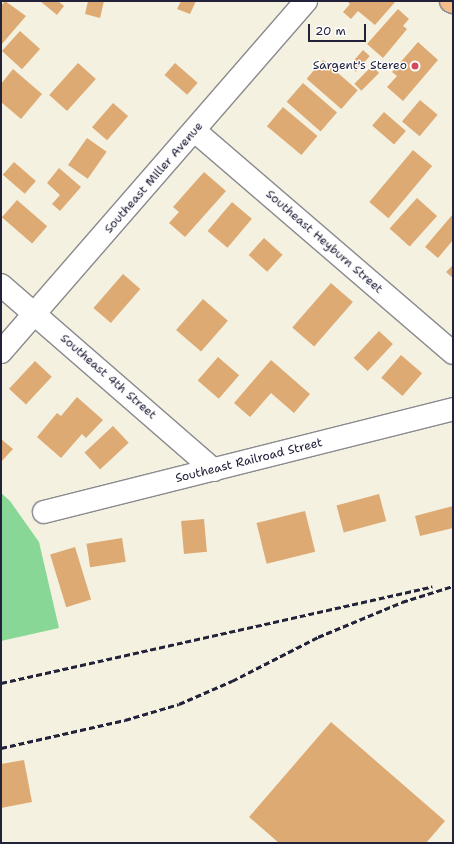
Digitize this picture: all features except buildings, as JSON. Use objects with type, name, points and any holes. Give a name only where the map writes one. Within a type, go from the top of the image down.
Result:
[{"type":"street","name":"Southeast Miller Avenue","points":[[1,352],[195,131],[306,1]]},
{"type":"street","name":"Southeast Heyburn Street","points":[[195,131],[453,353]]},
{"type":"street","name":"Southeast 4th Street","points":[[1,285],[214,470]]},
{"type":"street","name":"Southeast Railroad Street","points":[[44,512],[453,409]]},
{"type":"green space","points":[[1,493],[10,501],[39,542],[59,628],[1,641]]},
{"type":"railway","points":[[1,748],[125,720],[179,704],[232,681],[318,637],[402,602],[453,586]]},
{"type":"railway","points":[[1,683],[432,587]]},
{"type":"place","name":"Sargent's Stereo","points":[[415,66]]}]
